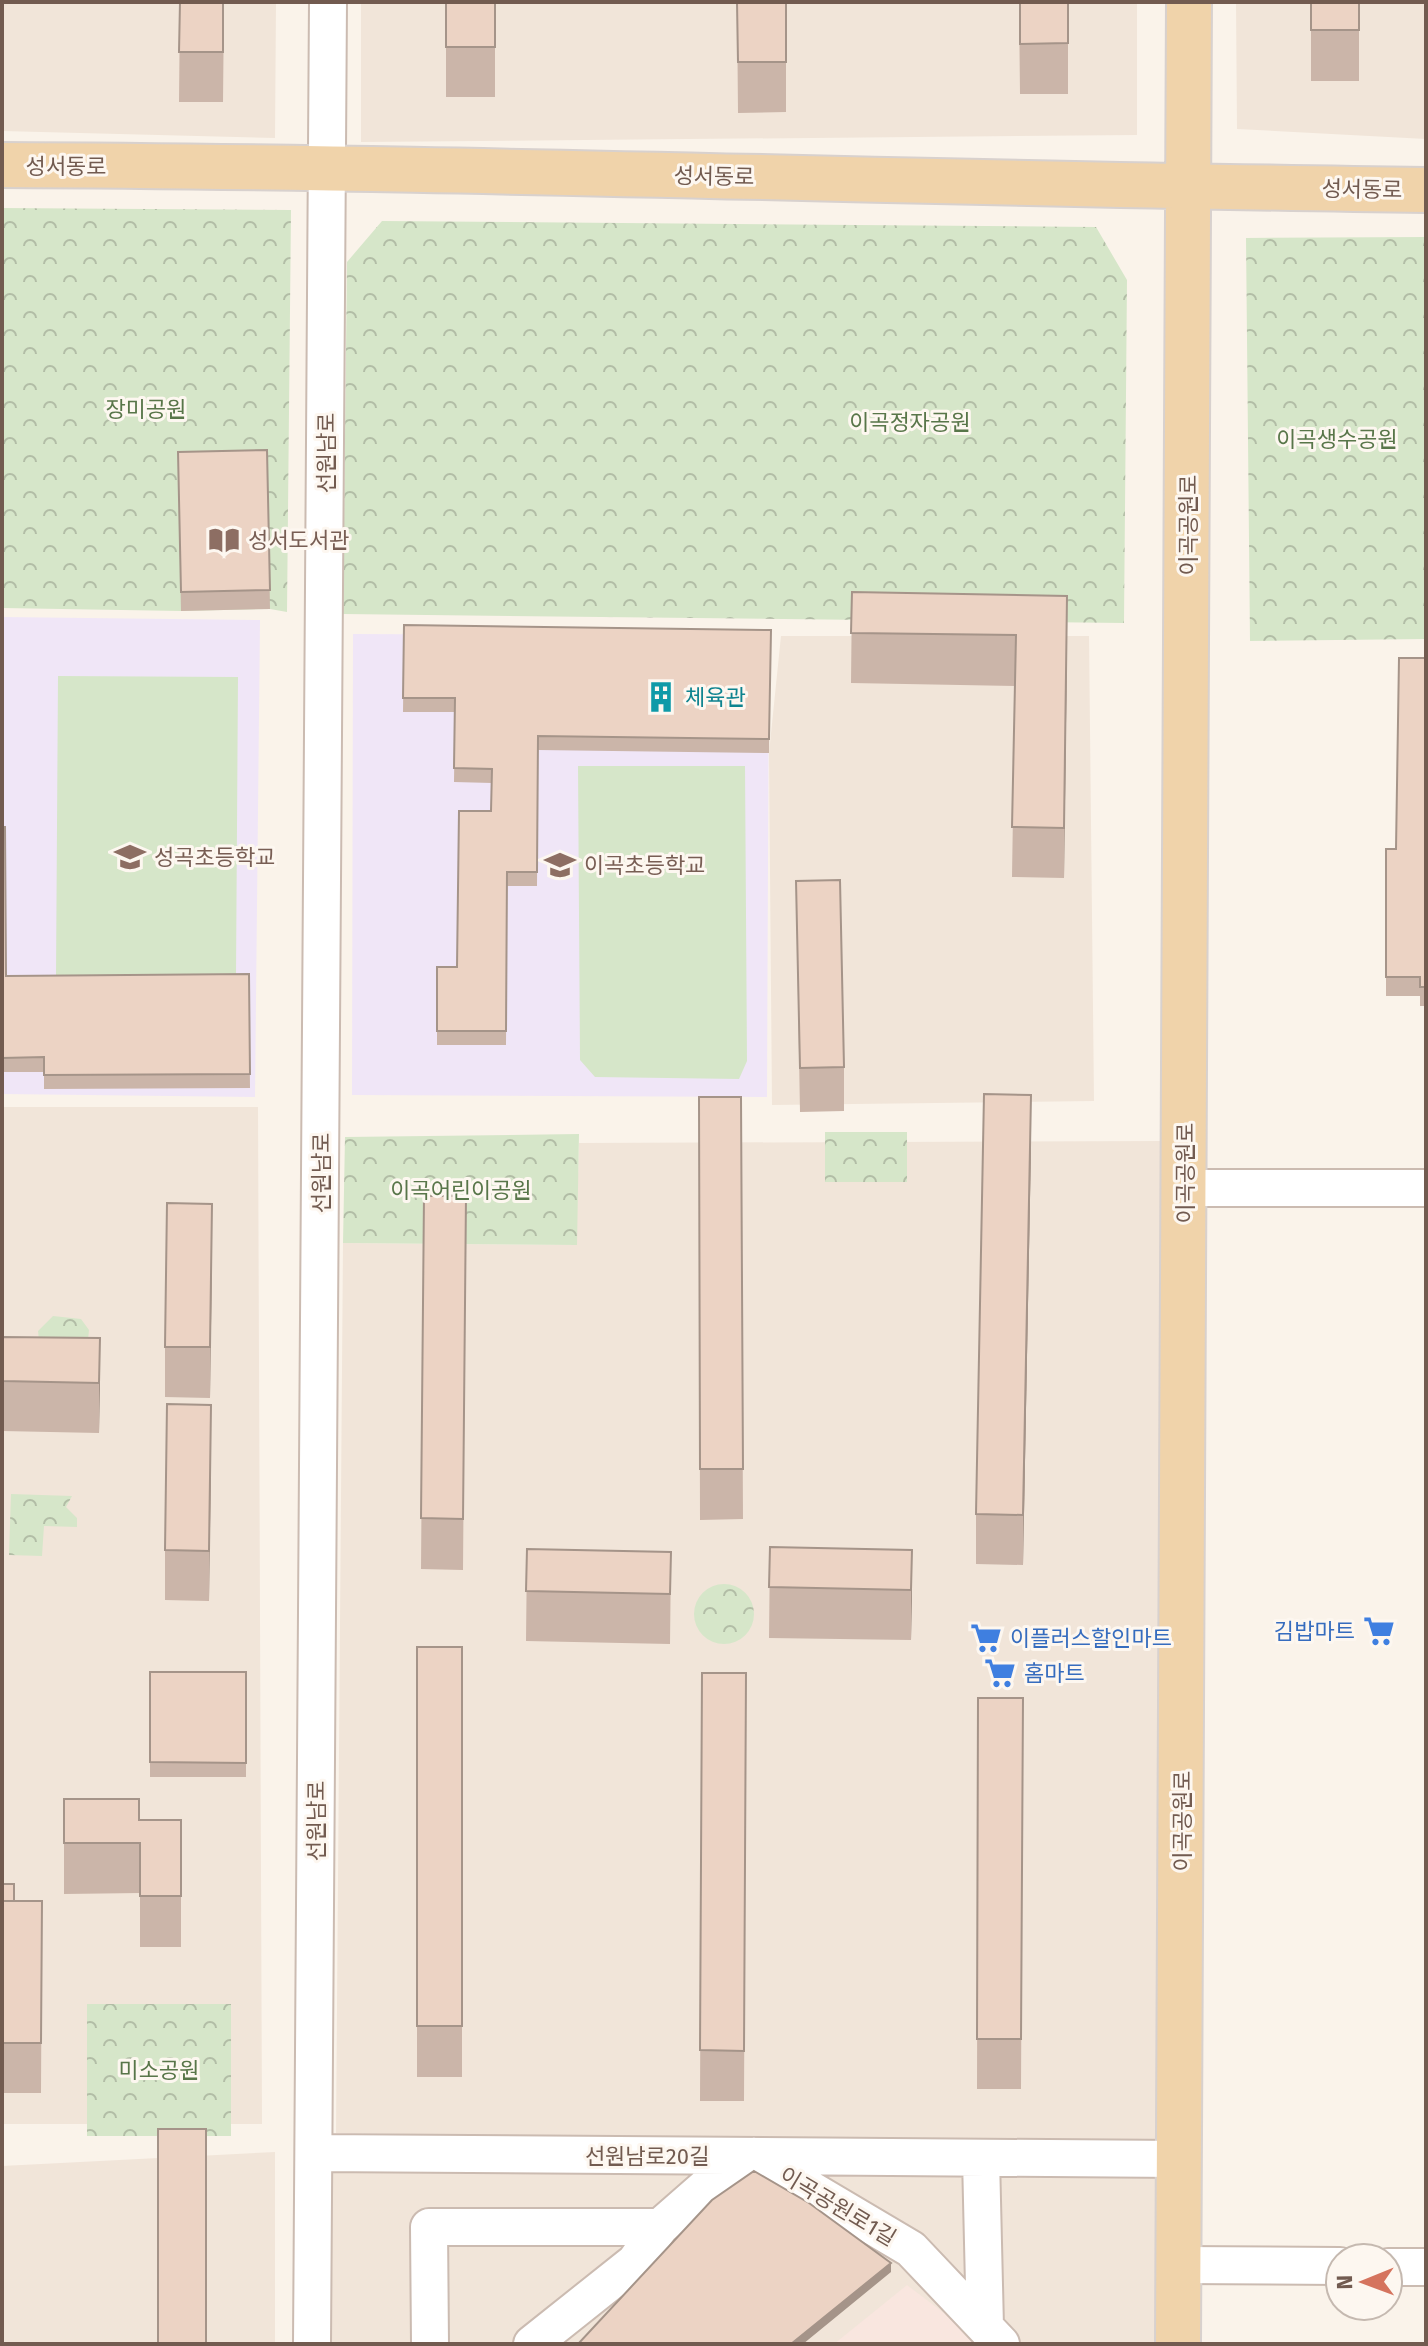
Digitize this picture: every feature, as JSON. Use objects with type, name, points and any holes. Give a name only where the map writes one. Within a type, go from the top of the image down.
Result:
[{"type":"main road","name":"이곡공원로","points":[[1178,2344],[1189,2]]},
{"type":"main road","name":"성서동로","points":[[2,165],[329,167],[1426,190]]},
{"type":"street","name":"선원남로","points":[[312,2344],[328,2]]},
{"type":"street","points":[[1185,1188],[1426,1188]]},
{"type":"street","name":"선원남로20길","points":[[314,2153],[1180,2159]]},
{"type":"street","name":"이곡공원로1길","points":[[532,2344],[635,2262],[660,2227],[708,2185],[754,2156],[911,2249],[993,2335]]},
{"type":"street","points":[[981,2158],[993,2335]]},
{"type":"street","points":[[430,2344],[429,2227],[660,2227]]},
{"type":"street","points":[[1179,2265],[1324,2266]]},
{"type":"street","points":[[1404,2267],[1426,2267]]},
{"type":"shaded area","points":[[2,2],[276,2],[275,138],[2,131]]},
{"type":"shaded area","points":[[361,2],[1137,2],[1137,135],[361,142]]},
{"type":"shaded area","points":[[1236,2],[1426,2],[1426,139],[1237,129]]},
{"type":"shaded area","name":"성곡초등학교","points":[[2,617],[260,620],[255,1097],[2,1094]]},
{"type":"shaded area","name":"이곡초등학교","points":[[353,634],[769,636],[767,1097],[352,1095]]},
{"type":"shaded area","points":[[781,636],[1089,636],[1094,1101],[772,1105],[769,753]]},
{"type":"shaded area","points":[[2,1107],[258,1107],[262,2124],[2,2124]]},
{"type":"shaded area","points":[[1166,1141],[1157,2145],[336,2133],[343,1243],[576,1245],[579,1143]]},
{"type":"shaded area","points":[[275,2152],[275,2344],[2,2344],[2,2166]]},
{"type":"shaded area","points":[[331,2170],[1157,2174],[1157,2344],[330,2344]]},
{"type":"shaded area","points":[[907,2285],[985,2344],[834,2344]]},
{"type":"green space","name":"장미공원","points":[[2,208],[291,210],[287,612],[270,609],[2,608]]},
{"type":"green space","name":"이곡정자공원","points":[[382,221],[1096,227],[1127,280],[1124,623],[343,614],[347,262]]},
{"type":"green space","name":"이곡생수공원","points":[[1426,237],[1426,639],[1250,641],[1246,238]]},
{"type":"green space","points":[[58,676],[238,677],[236,976],[56,975]]},
{"type":"green space","points":[[578,766],[745,766],[747,1061],[739,1079],[595,1077],[580,1060]]},
{"type":"green space","points":[[825,1132],[907,1132],[907,1182],[825,1182]]},
{"type":"green space","name":"이곡어린이공원","points":[[579,1134],[577,1245],[343,1243],[345,1137]]},
{"type":"green space","points":[[53,1316],[81,1319],[89,1330],[87,1350],[41,1357],[38,1331]]},
{"type":"green space","points":[[11,1494],[72,1496],[66,1507],[77,1518],[77,1527],[44,1526],[42,1556],[9,1555]]},
{"type":"green space","points":[[724,1584],[736,1586],[745,1593],[752,1602],[752,1626],[745,1635],[736,1642],[724,1644],[712,1642],[703,1635],[696,1626],[694,1614],[696,1602],[703,1593],[712,1586]]},
{"type":"green space","name":"미소공원","points":[[87,2004],[231,2004],[231,2136],[87,2136]]},
{"type":"building","points":[[180,2],[223,2],[223,52],[179,52]]},
{"type":"building","points":[[446,2],[495,2],[495,47],[446,47]]},
{"type":"building","points":[[737,2],[786,2],[786,62],[738,62]]},
{"type":"building","points":[[1020,2],[1068,2],[1068,43],[1020,44]]},
{"type":"building","points":[[1311,2],[1359,2],[1359,30],[1311,30]]},
{"type":"building","name":"성서도서관","points":[[267,450],[270,590],[181,592],[178,452]]},
{"type":"building","points":[[852,592],[1067,596],[1064,828],[1012,827],[1016,635],[851,633]]},
{"type":"building","points":[[404,625],[771,630],[769,739],[538,736],[537,872],[507,872],[506,1031],[437,1031],[437,967],[457,967],[459,811],[491,811],[492,769],[454,768],[455,698],[403,698]]},
{"type":"building","points":[[1399,658],[1426,658],[1426,987],[1420,987],[1420,977],[1386,977],[1386,849],[1396,849]]},
{"type":"building","points":[[2,827],[5,827],[6,976],[249,974],[250,1074],[44,1075],[44,1057],[2,1058]]},
{"type":"building","points":[[840,880],[844,1067],[800,1068],[796,881]]},
{"type":"building","points":[[984,1094],[1031,1095],[1023,1515],[976,1514]]},
{"type":"building","points":[[699,1097],[741,1097],[743,1469],[700,1469]]},
{"type":"building","points":[[424,1196],[466,1196],[463,1519],[421,1518]]},
{"type":"building","points":[[167,1203],[212,1204],[210,1347],[165,1347]]},
{"type":"building","points":[[2,1337],[100,1338],[99,1383],[2,1381]]},
{"type":"building","points":[[167,1404],[211,1405],[209,1551],[165,1550]]},
{"type":"building","points":[[770,1547],[912,1550],[911,1590],[769,1587]]},
{"type":"building","points":[[527,1549],[671,1552],[670,1594],[526,1591]]},
{"type":"building","points":[[417,1647],[462,1647],[462,2026],[417,2026]]},
{"type":"building","points":[[150,1672],[246,1672],[246,1763],[150,1762]]},
{"type":"building","points":[[702,1673],[746,1673],[744,2051],[700,2050]]},
{"type":"building","points":[[978,1698],[1023,1698],[1021,2039],[977,2039]]},
{"type":"building","points":[[64,1799],[139,1799],[139,1820],[181,1820],[181,1896],[140,1896],[140,1843],[64,1843]]},
{"type":"building","points":[[2,1884],[14,1884],[14,1901],[2,1901]]},
{"type":"building","points":[[2,1901],[42,1901],[41,2043],[2,2043]]},
{"type":"building","points":[[158,2129],[206,2129],[206,2344],[158,2344]]},
{"type":"building","points":[[754,2171],[809,2203],[891,2263],[791,2344],[578,2344],[712,2200]]},
{"type":"place","name":"성서도서관","points":[[224,540]]},
{"type":"place","name":"체육관","points":[[661,697]]},
{"type":"place","name":"성곡초등학교","points":[[130,857]]},
{"type":"place","name":"이곡초등학교","points":[[560,865]]},
{"type":"place","name":"김밥마트","points":[[1379,1631]]},
{"type":"place","name":"이플러스할인마트","points":[[986,1638]]},
{"type":"place","name":"홈마트","points":[[1000,1673]]}]
